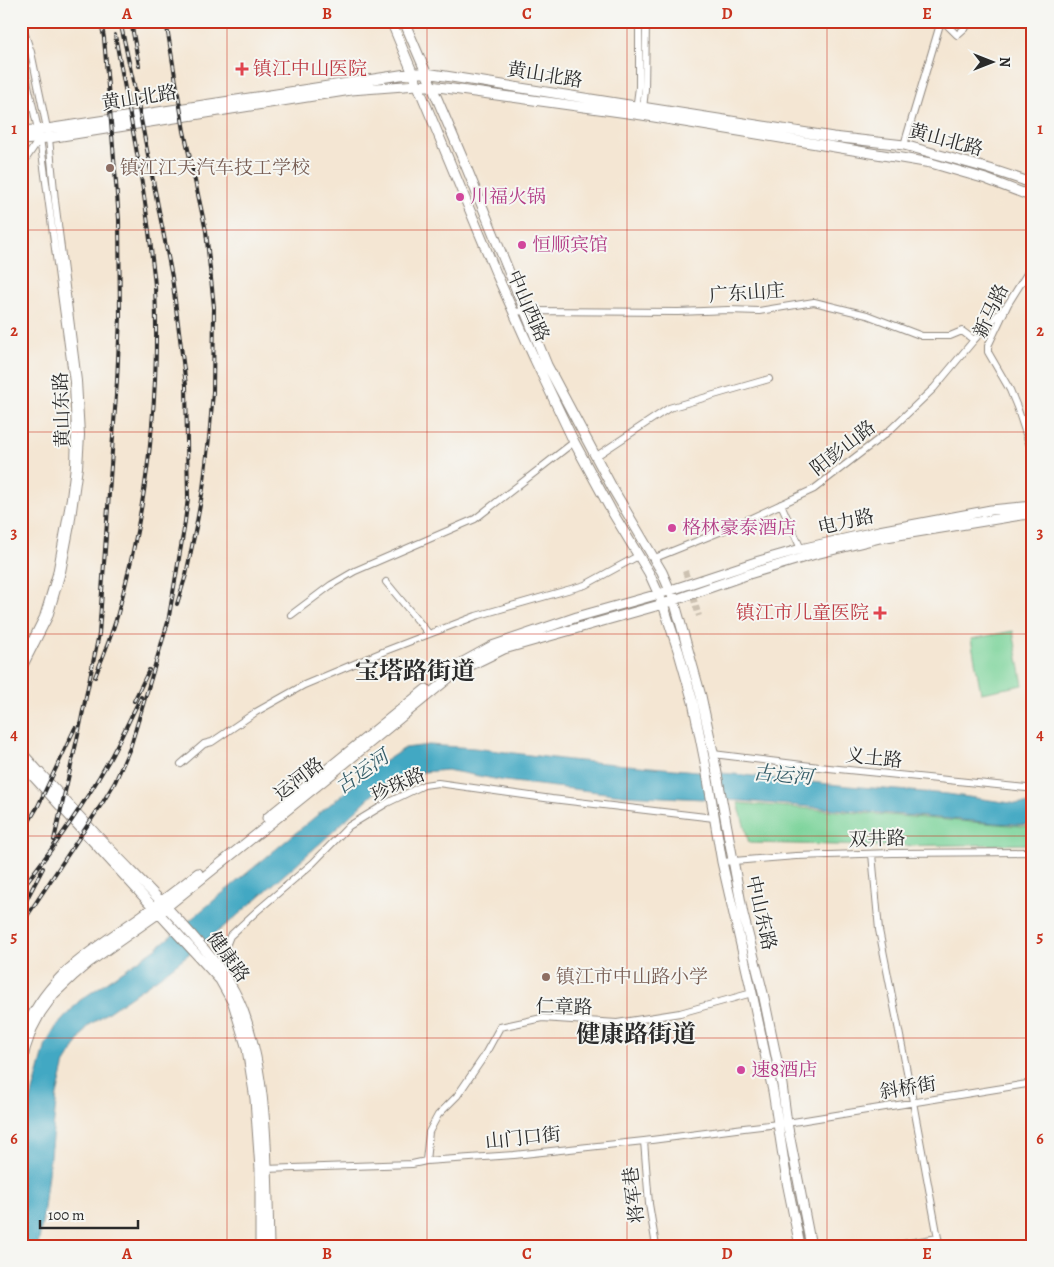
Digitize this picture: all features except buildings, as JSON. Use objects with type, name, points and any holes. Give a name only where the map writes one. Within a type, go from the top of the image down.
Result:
[{"type":"main road","name":"中山西路","points":[[391,21],[496,274],[554,403],[611,510],[659,594]]},
{"type":"main road","name":"中山西路","points":[[404,21],[547,365],[595,457],[655,558],[670,590]]},
{"type":"main road","name":"黄山北路","points":[[44,134],[413,73],[426,73],[931,163],[986,179],[1033,197]]},
{"type":"main road","name":"黄山北路","points":[[44,134],[351,90],[417,85],[904,145],[990,169],[1033,185]]},
{"type":"main road","points":[[21,131],[44,134]]},
{"type":"main road","points":[[21,140],[44,134]]},
{"type":"main road","name":"电力路","points":[[659,594],[801,549],[931,521],[991,510],[1033,506]]},
{"type":"main road","name":"电力路","points":[[663,604],[749,574],[812,555],[880,538],[1021,514],[1033,514]]},
{"type":"main road","name":"中山东路","points":[[670,590],[701,696],[724,805],[732,860],[743,914],[782,1085],[787,1122],[811,1246]]},
{"type":"main road","name":"中山东路","points":[[659,594],[692,699],[722,862],[772,1091],[800,1246]]},
{"type":"main road","name":"运河路","points":[[164,904],[454,667],[492,646],[578,617],[659,594]]},
{"type":"main road","name":"运河路","points":[[21,1068],[32,1029],[41,1012],[54,994],[88,963],[333,773],[455,673],[504,649],[663,604]]},
{"type":"main road","name":"健康路","points":[[21,752],[109,848],[178,918],[211,962],[233,1003],[248,1049],[264,1169],[260,1246]]},
{"type":"main road","name":"健康路","points":[[21,763],[156,910],[230,982],[242,1009],[254,1048],[262,1100],[269,1246]]},
{"type":"main road","name":"运河路","points":[[21,1042],[35,1009],[64,973],[80,959],[156,910]]},
{"type":"street","points":[[639,21],[639,111]]},
{"type":"street","points":[[639,111],[645,90],[646,21]]},
{"type":"street","points":[[904,145],[942,21],[957,35],[973,21]]},
{"type":"street","points":[[21,23],[31,52],[44,134],[21,166]]},
{"type":"street","points":[[21,55],[44,134]]},
{"type":"street","name":"黄山东路","points":[[21,661],[43,617],[56,574],[74,466],[75,432],[72,373],[44,134]]},
{"type":"street","name":"黄山东路","points":[[21,672],[49,617],[62,572],[75,495],[80,435],[78,381],[55,201],[44,134]]},
{"type":"street","name":"新马路","points":[[1033,264],[1008,304],[988,346],[988,352],[1010,390],[1033,455]]},
{"type":"street","name":"广东山庄","points":[[513,312],[759,311],[814,302],[867,315],[922,336],[950,336],[962,331],[974,340]]},
{"type":"street","name":"阳彭山路","points":[[655,558],[732,527],[814,489],[889,431],[934,388],[974,340],[1008,304]]},
{"type":"street","points":[[595,457],[669,408],[769,379]]},
{"type":"street","points":[[291,615],[331,584],[355,571],[474,519],[574,442]]},
{"type":"street","points":[[781,504],[801,549]]},
{"type":"street","points":[[182,764],[204,744],[212,742],[256,712],[304,685],[476,616],[585,585],[638,556]]},
{"type":"street","points":[[386,582],[429,634]]},
{"type":"street","name":"义土路","points":[[713,754],[819,767],[1033,788]]},
{"type":"street","name":"珍珠路","points":[[211,962],[230,936],[312,863],[349,826],[387,803],[424,785],[438,783],[552,799],[714,818]]},
{"type":"street","name":"双井路","points":[[722,862],[796,856],[1033,852]]},
{"type":"street","points":[[872,854],[879,930],[941,1246]]},
{"type":"street","name":"仁章路","points":[[426,1162],[429,1132],[438,1115],[457,1096],[484,1058],[500,1027],[542,1018],[617,1023],[686,1011],[752,993]]},
{"type":"street","name":"斜桥街","points":[[787,1122],[1033,1083]]},
{"type":"street","name":"山门口街","points":[[264,1169],[412,1164],[514,1155],[644,1141],[787,1122]]},
{"type":"street","name":"将军巷","points":[[644,1141],[649,1204],[656,1246]]},
{"type":"street","points":[[891,1246],[938,1238]]},
{"type":"green space","points":[[1013,631],[1023,685],[981,693],[971,639]]},
{"type":"green space","points":[[738,803],[1033,827],[1033,844],[879,846],[749,843]]},
{"type":"water","points":[[429,745],[474,748],[569,760],[947,794],[1018,804],[1033,804],[1033,825],[743,801],[623,795],[505,781],[447,770],[412,773],[382,786],[324,840],[231,921],[162,975],[88,1026],[65,1063],[57,1095],[38,1246],[21,1246],[21,1147],[24,1125],[46,1044],[56,1027],[79,1001],[155,949],[373,769],[405,748]]},
{"type":"tunnel","points":[[685,571],[699,616]]},
{"type":"railway","points":[[54,840],[99,634],[117,381],[120,317],[119,219],[101,21]]},
{"type":"railway","points":[[21,925],[103,802],[115,782],[130,748],[168,622],[188,498],[186,385],[172,277],[120,21]]},
{"type":"railway","points":[[131,21],[139,66]]},
{"type":"railway","points":[[166,21],[184,131],[206,231],[214,307],[213,392],[203,489],[186,575],[177,604]]},
{"type":"railway","points":[[95,677],[118,613],[137,533],[149,451],[155,369],[155,286],[148,221],[115,35]]},
{"type":"railway","points":[[134,701],[149,670]]},
{"type":"railway","points":[[21,889],[78,811],[112,754],[141,697]]},
{"type":"railway","points":[[21,835],[38,806],[75,728]]},
{"type":"railway","points":[[21,910],[43,868]]},
{"type":"place","name":"镇江中山医院","points":[[242,69]]},
{"type":"place","name":"镇江江天汽车技工学校","points":[[110,168]]},
{"type":"place","name":"川福火锅","points":[[460,197]]},
{"type":"place","name":"恒顺宾馆","points":[[522,245]]},
{"type":"place","name":"格林豪泰酒店","points":[[672,528]]},
{"type":"place","name":"镇江市儿童医院","points":[[880,613]]},
{"type":"place","name":"镇江市中山路小学","points":[[546,977]]},
{"type":"place","name":"速8酒店","points":[[741,1070]]},
{"type":"district","name":"宝塔路街道","points":[[415,671]]},
{"type":"district","name":"健康路街道","points":[[636,1034]]},
{"type":"water label","name":"古运河","points":[[362,772]]},
{"type":"water label","name":"古运河","points":[[783,775]]}]
